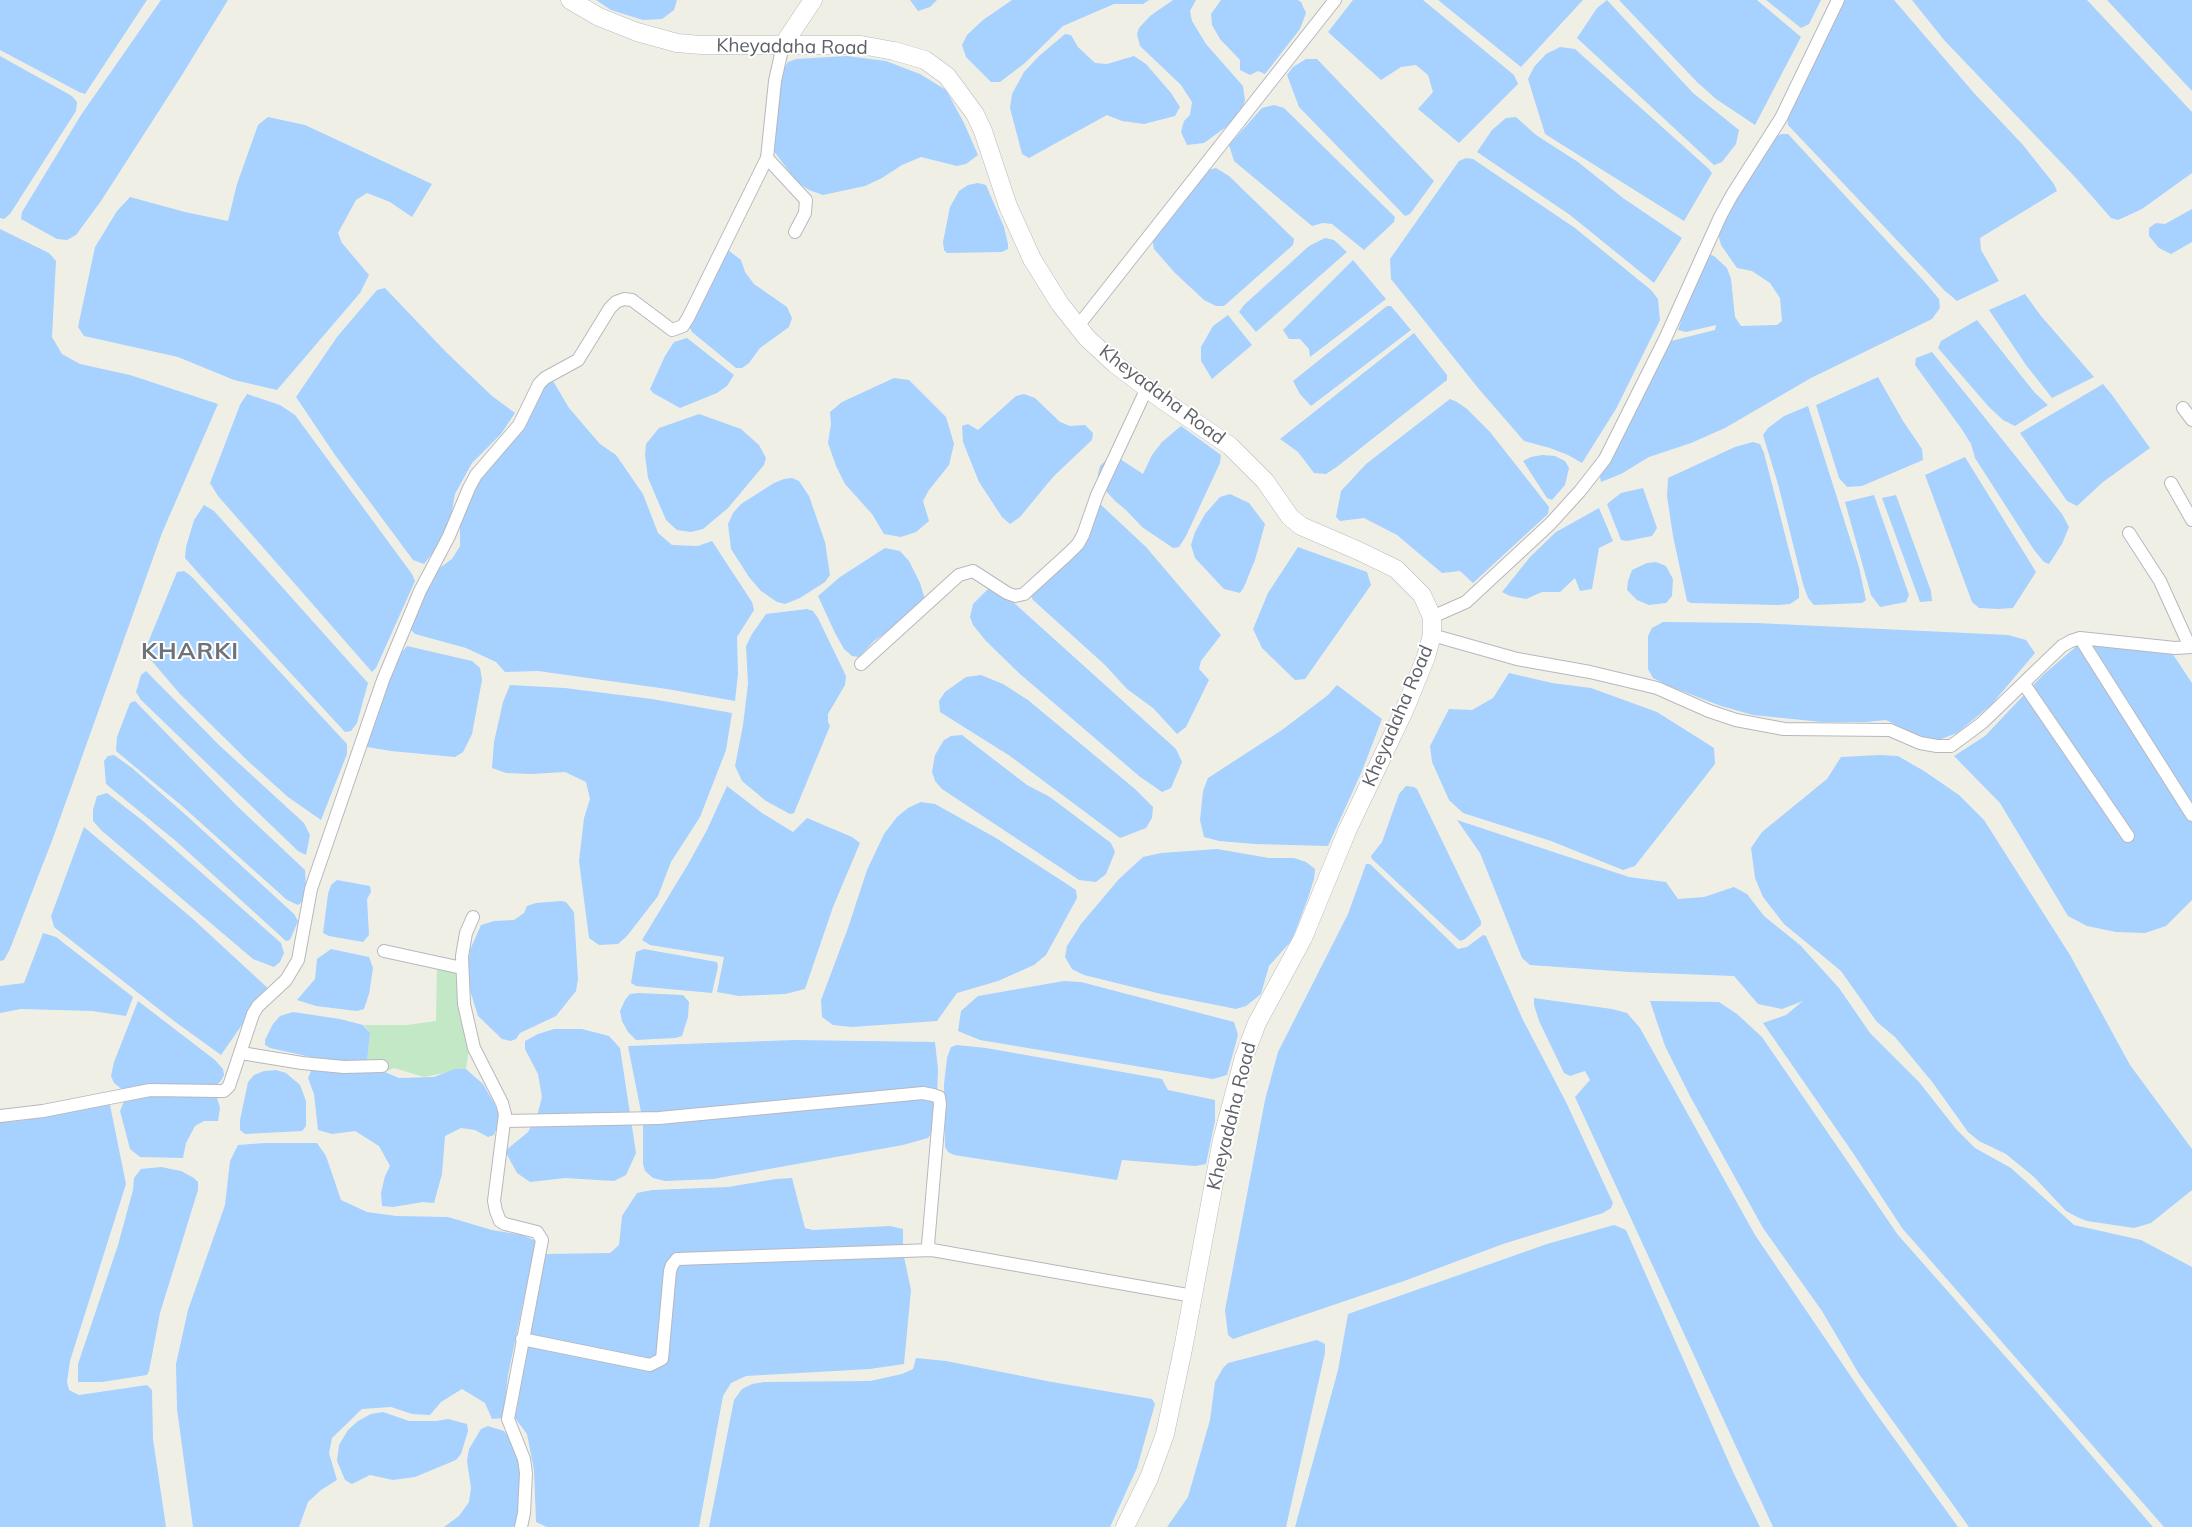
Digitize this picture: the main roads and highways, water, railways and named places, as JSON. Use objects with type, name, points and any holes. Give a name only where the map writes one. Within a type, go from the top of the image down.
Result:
[{"type":"main road","name":"Kheyadaha Road","points":[[570,0],[599,18],[637,32],[677,43],[701,45],[861,45],[894,51],[925,60],[947,76],[964,97],[983,131],[1008,206],[1032,259],[1060,304],[1078,326],[1115,364],[1206,432],[1230,446],[1248,462],[1290,517],[1301,526],[1360,551],[1396,569],[1443,613],[1438,636],[1426,656],[1404,711],[1347,831],[1303,938],[1257,1023],[1244,1057],[1222,1140],[1194,1296],[1165,1434],[1149,1478],[1125,1527]]},
{"type":"main road","points":[[782,45],[814,0]]},
{"type":"water","points":[[0,0],[147,0],[85,94],[0,50]]},
{"type":"water","points":[[161,0],[228,0],[101,201],[76,235],[67,240],[57,239],[21,219],[22,212],[81,115]]},
{"type":"water","points":[[596,0],[677,0],[674,10],[662,19],[643,20],[611,10]]},
{"type":"water","points":[[910,0],[937,0],[930,7],[918,11]]},
{"type":"water","points":[[1012,0],[1149,0],[1143,4],[1114,4],[1063,26],[1025,63],[1000,82],[991,82],[966,57],[962,45],[967,35],[983,20]]},
{"type":"water","points":[[1173,0],[1196,0],[1190,11],[1192,21],[1206,44],[1243,86],[1245,101],[1237,119],[1204,143],[1187,145],[1181,132],[1184,121],[1190,115],[1192,102],[1181,85],[1140,46],[1137,34],[1139,28],[1150,16]]},
{"type":"water","points":[[1221,0],[1298,0],[1301,2],[1306,13],[1300,29],[1265,74],[1258,71],[1250,75],[1240,70],[1240,60],[1220,39],[1212,25],[1211,14]]},
{"type":"water","points":[[1353,0],[1423,0],[1514,75],[1518,84],[1459,143],[1418,109],[1433,92],[1428,75],[1416,65],[1401,67],[1381,80],[1328,32]]},
{"type":"water","points":[[1438,0],[1583,0],[1521,67]]},
{"type":"water","points":[[1607,0],[1693,93],[1739,130],[1736,144],[1722,162],[1714,165],[1577,38],[1597,8]]},
{"type":"water","points":[[1619,0],[1757,0],[1801,37],[1755,125],[1716,99],[1697,82]]},
{"type":"water","points":[[1766,0],[1821,0],[1809,24],[1801,28]]},
{"type":"water","points":[[1844,0],[1894,0],[1974,93],[2023,145],[2054,184],[2057,191],[1980,238],[1981,250],[1999,281],[1957,301],[1944,290],[1788,125],[1787,116]]},
{"type":"water","points":[[1912,0],[2087,0],[2192,112],[2192,173],[2142,209],[2118,220],[2111,218],[2075,177],[1944,40]]},
{"type":"water","points":[[2107,0],[2192,0],[2192,91]]},
{"type":"water","points":[[1065,34],[1071,35],[1078,47],[1095,63],[1107,64],[1134,56],[1146,64],[1171,93],[1180,107],[1175,116],[1144,124],[1122,121],[1107,115],[1029,158],[1022,154],[1010,108],[1012,94],[1024,72],[1039,56]]},
{"type":"water","points":[[1560,47],[1575,49],[1712,173],[1684,221],[1545,134],[1528,79],[1534,67],[1546,54]]},
{"type":"water","points":[[0,56],[72,96],[77,102],[76,111],[10,214],[4,219],[0,218]]},
{"type":"water","points":[[847,56],[886,61],[920,74],[946,90],[964,123],[978,155],[966,164],[957,166],[921,157],[902,165],[865,186],[823,195],[809,190],[797,182],[773,150],[779,85],[785,67],[788,62],[796,59]]},
{"type":"water","points":[[1306,59],[1317,59],[1434,181],[1410,214],[1405,216],[1299,107],[1287,75],[1293,67]]},
{"type":"water","points":[[1274,105],[1284,108],[1395,217],[1394,222],[1364,250],[1332,224],[1323,223],[1312,226],[1234,161],[1229,145],[1262,108]]},
{"type":"water","points":[[268,117],[305,125],[432,184],[412,217],[390,202],[367,193],[356,200],[338,233],[342,243],[369,275],[360,293],[277,390],[234,380],[178,357],[84,336],[78,327],[95,247],[117,211],[130,197],[228,221],[237,184],[258,125]]},
{"type":"water","points":[[1516,117],[1536,135],[1578,162],[1623,198],[1682,238],[1654,283],[1570,215],[1477,152],[1492,130],[1506,118]]},
{"type":"water","points":[[1781,134],[1788,134],[1923,280],[1939,299],[1940,308],[1932,319],[1811,378],[1725,428],[1691,443],[1649,457],[1621,474],[1601,482],[1600,477],[1605,465],[1671,341],[1715,330],[1716,325],[1686,332],[1678,330],[1699,268],[1708,254],[1714,256],[1727,268],[1731,279],[1735,317],[1741,326],[1777,325],[1782,321],[1780,298],[1770,283],[1752,271],[1737,268],[1721,245],[1718,234],[1744,185],[1774,138]]},
{"type":"water","points":[[1466,158],[1473,159],[1575,228],[1651,290],[1658,299],[1660,320],[1616,409],[1582,463],[1550,448],[1524,441],[1478,388],[1391,279],[1390,259],[1459,161]]},
{"type":"water","points":[[1216,168],[1229,176],[1294,239],[1293,245],[1224,306],[1216,306],[1204,300],[1175,273],[1154,249],[1152,237],[1204,171]]},
{"type":"water","points":[[978,183],[986,185],[1004,227],[1008,249],[1002,252],[947,253],[944,250],[943,242],[950,207],[959,191],[968,185]]},
{"type":"water","points":[[2192,209],[2192,242],[2171,254],[2159,248],[2149,236],[2149,228],[2156,223],[2165,224]]},
{"type":"water","points":[[0,229],[49,253],[56,261],[52,337],[62,354],[80,364],[130,375],[218,404],[162,533],[53,838],[10,949],[4,960],[0,961]]},
{"type":"water","points":[[1325,238],[1334,240],[1347,252],[1256,332],[1239,312],[1244,305],[1309,246]]},
{"type":"water","points":[[728,250],[741,260],[745,272],[754,284],[787,307],[792,318],[789,327],[760,348],[749,363],[742,368],[736,368],[692,332],[689,326],[723,251]]},
{"type":"water","points":[[1353,260],[1386,299],[1310,357],[1309,349],[1300,339],[1289,339],[1283,330]]},
{"type":"water","points":[[385,288],[446,352],[492,396],[515,413],[501,434],[472,463],[455,494],[451,516],[435,550],[424,564],[413,560],[335,455],[296,397],[337,337],[377,290]]},
{"type":"water","points":[[2025,294],[2041,316],[2094,377],[2052,398],[2026,365],[1989,310]]},
{"type":"water","points":[[1387,306],[1391,306],[1411,330],[1311,406],[1300,394],[1293,381]]},
{"type":"water","points":[[1228,315],[1252,345],[1212,379],[1201,361],[1201,347],[1213,326]]},
{"type":"water","points":[[1977,320],[2035,393],[2048,405],[2015,426],[2003,420],[1988,406],[1938,348],[1941,341]]},
{"type":"water","points":[[1414,333],[1447,375],[1447,380],[1338,466],[1326,474],[1314,473],[1298,452],[1280,439]]},
{"type":"water","points":[[687,338],[734,375],[727,386],[717,393],[680,408],[653,393],[650,389],[665,356],[674,342]]},
{"type":"water","points":[[1932,352],[2062,514],[2069,527],[2062,544],[2049,564],[2044,562],[2034,550],[1975,458],[1971,444],[1961,428],[1915,365],[1916,358]]},
{"type":"water","points":[[1878,377],[1903,421],[1922,449],[1923,460],[1862,486],[1847,487],[1839,478],[1816,405]]},
{"type":"water","points":[[894,378],[909,380],[946,417],[954,444],[949,465],[929,490],[923,501],[929,521],[916,532],[901,537],[884,534],[872,514],[845,484],[828,443],[831,424],[830,412],[842,402]]},
{"type":"water","points":[[553,381],[569,408],[600,444],[616,455],[643,494],[658,533],[672,545],[698,546],[712,541],[752,602],[754,610],[737,637],[738,674],[735,701],[667,689],[538,671],[505,672],[496,662],[466,648],[415,634],[409,628],[434,572],[452,559],[460,546],[460,523],[473,489],[534,409],[543,384]]},
{"type":"water","points":[[2103,384],[2150,448],[2103,482],[2077,506],[2067,501],[2020,433]]},
{"type":"water","points":[[247,394],[280,405],[295,415],[412,574],[415,581],[376,668],[372,672],[218,496],[210,483],[240,405]]},
{"type":"water","points":[[1024,394],[1035,398],[1060,422],[1070,426],[1085,425],[1093,433],[1092,440],[1053,477],[1020,517],[1010,524],[1002,517],[979,482],[963,442],[962,426],[968,424],[978,430],[1016,396]]},
{"type":"water","points":[[1450,399],[1467,409],[1490,432],[1549,507],[1548,514],[1473,583],[1460,571],[1442,573],[1397,535],[1364,518],[1340,521],[1336,517],[1341,491],[1366,464]]},
{"type":"water","points":[[1808,406],[1859,567],[1866,600],[1862,603],[1814,605],[1808,598],[1803,584],[1778,484],[1763,435],[1768,428],[1784,416]]},
{"type":"water","points":[[699,414],[741,429],[759,445],[766,458],[764,465],[728,508],[703,529],[691,532],[677,530],[666,520],[648,478],[645,455],[646,444],[659,428]]},
{"type":"water","points":[[1181,426],[1221,455],[1220,463],[1186,536],[1179,547],[1173,548],[1142,527],[1115,501],[1099,482],[1098,474],[1100,466],[1108,458],[1117,457],[1143,474],[1152,455],[1162,442]]},
{"type":"water","points":[[1753,442],[1760,444],[1764,453],[1799,589],[1799,598],[1790,604],[1778,605],[1691,603],[1687,601],[1673,536],[1667,496],[1668,478],[1735,447]]},
{"type":"water","points":[[1542,455],[1555,456],[1565,461],[1569,468],[1565,485],[1552,500],[1547,498],[1523,461]]},
{"type":"water","points":[[1965,457],[2036,572],[2013,608],[1979,608],[1972,602],[1925,475]]},
{"type":"water","points":[[792,478],[799,481],[809,496],[825,542],[830,575],[825,582],[800,598],[785,604],[777,602],[761,591],[749,577],[731,549],[728,524],[733,513],[741,504],[774,483]]},
{"type":"water","points":[[1643,488],[1657,528],[1652,536],[1627,541],[1621,540],[1607,504],[1621,493]]},
{"type":"water","points":[[1230,494],[1249,503],[1265,524],[1255,560],[1240,593],[1224,589],[1195,558],[1191,545],[1195,532],[1205,514],[1220,497]]},
{"type":"water","points":[[1874,495],[1909,595],[1906,602],[1880,607],[1871,595],[1845,502]]},
{"type":"water","points":[[1896,495],[1931,591],[1932,601],[1920,602],[1882,498]]},
{"type":"water","points":[[1099,503],[1146,547],[1221,635],[1201,661],[1199,669],[1209,680],[1186,727],[1177,734],[1153,708],[1127,689],[1105,665],[1033,600],[1027,589],[1028,582],[1069,561]]},
{"type":"water","points":[[204,505],[214,511],[368,683],[357,723],[351,731],[345,732],[185,558],[186,547],[194,520]]},
{"type":"water","points":[[1599,508],[1613,541],[1599,548],[1592,589],[1580,591],[1575,578],[1560,592],[1542,592],[1526,599],[1510,596],[1502,592],[1530,557],[1556,532]]},
{"type":"water","points":[[1298,547],[1367,572],[1371,585],[1305,679],[1295,680],[1262,648],[1253,629],[1268,593]]},
{"type":"water","points":[[885,548],[900,551],[909,561],[920,583],[926,603],[874,641],[859,657],[852,656],[844,649],[818,596],[840,577]]},
{"type":"water","points":[[1656,562],[1666,566],[1673,579],[1672,596],[1666,603],[1649,605],[1637,600],[1627,590],[1628,581],[1632,570],[1647,563]]},
{"type":"water","points":[[184,571],[191,576],[347,744],[347,754],[321,820],[288,797],[249,762],[180,694],[150,659],[145,650],[177,572]]},
{"type":"water","points":[[989,588],[1002,592],[1176,749],[1182,762],[1171,788],[1162,792],[1139,776],[1020,674],[986,641],[973,625],[970,617],[973,604]]},
{"type":"water","points":[[807,609],[813,611],[818,618],[846,676],[845,685],[828,714],[830,726],[794,813],[790,814],[766,801],[742,781],[735,766],[748,684],[746,646],[766,614]]},
{"type":"water","points":[[1663,622],[1756,623],[2008,635],[2026,640],[2035,653],[1991,705],[1957,733],[1936,741],[1916,735],[1886,720],[1822,722],[1753,715],[1721,706],[1669,686],[1653,678],[1648,669],[1648,636],[1652,628]]},
{"type":"water","points":[[2079,644],[2172,653],[2192,683],[2192,900],[2166,926],[2145,933],[2116,932],[2087,926],[2068,916],[2000,803],[1954,756],[1985,736],[2043,675]]},
{"type":"water","points":[[407,646],[472,661],[480,668],[482,680],[472,734],[463,752],[455,757],[367,747],[367,735],[393,663]]},
{"type":"water","points":[[146,671],[219,745],[304,823],[310,835],[306,855],[298,851],[141,700],[136,692],[141,675]]},
{"type":"water","points":[[1509,673],[1552,683],[1591,688],[1657,712],[1714,748],[1715,764],[1635,866],[1623,870],[1551,841],[1463,813],[1449,800],[1432,762],[1430,746],[1449,709],[1472,710],[1493,698]]},
{"type":"water","points":[[981,675],[1003,684],[1028,700],[1135,789],[1153,807],[1152,818],[1146,828],[1120,838],[1010,756],[940,712],[939,701],[945,692],[966,677]]},
{"type":"water","points":[[510,685],[565,688],[652,699],[732,713],[726,750],[700,817],[671,862],[658,896],[627,936],[618,944],[599,945],[589,938],[579,861],[584,818],[590,799],[586,782],[565,772],[506,773],[492,768],[494,742],[503,702]]},
{"type":"water","points":[[1337,685],[1382,719],[1362,771],[1328,846],[1255,844],[1219,841],[1204,837],[1200,820],[1203,791],[1208,778],[1282,730],[1328,695]]},
{"type":"water","points":[[135,701],[237,806],[305,870],[306,886],[303,901],[298,905],[287,900],[182,806],[116,751],[117,737],[130,703]]},
{"type":"water","points":[[962,735],[1027,785],[1050,797],[1111,843],[1115,852],[1106,874],[1096,882],[1079,880],[942,789],[935,781],[932,772],[935,755],[944,740],[951,736]]},
{"type":"water","points":[[114,755],[132,768],[187,816],[294,914],[298,921],[290,940],[286,941],[177,842],[106,784],[104,761],[108,756]]},
{"type":"water","points":[[1898,756],[1924,771],[1959,795],[1984,820],[2070,955],[2130,1065],[2192,1149],[2192,1190],[2151,1223],[2134,1228],[2087,1221],[2077,1217],[2066,1211],[2034,1177],[2006,1154],[1979,1141],[1968,1132],[1933,1083],[1895,1037],[1877,1022],[1841,971],[1784,924],[1763,897],[1755,878],[1751,848],[1762,832],[1827,779],[1841,757]]},
{"type":"water","points":[[727,786],[762,813],[793,832],[807,818],[852,837],[860,843],[833,907],[805,989],[785,994],[739,996],[717,992],[724,957],[650,945],[642,940],[707,830]]},
{"type":"water","points":[[1406,786],[1417,789],[1481,921],[1481,925],[1460,941],[1372,859],[1371,856],[1382,842],[1399,794]]},
{"type":"water","points":[[107,793],[143,821],[281,943],[284,953],[280,962],[274,967],[253,959],[102,831],[93,821],[93,810],[97,796]]},
{"type":"water","points":[[921,802],[935,804],[996,838],[1076,890],[1077,898],[1046,955],[1034,965],[998,981],[957,993],[937,1021],[852,1027],[833,1025],[822,1017],[821,1000],[867,870],[884,834],[897,817],[908,808]]},
{"type":"water","points":[[1457,820],[1629,877],[1666,882],[1678,899],[1704,897],[1734,887],[1747,894],[1764,916],[1800,945],[1839,988],[1870,1033],[1919,1082],[1956,1129],[1975,1148],[2011,1168],[2074,1225],[2141,1240],[2192,1267],[2192,1527],[2164,1527],[1902,1228],[1853,1153],[1763,1023],[1786,1015],[1803,1001],[1782,1009],[1758,1004],[1734,976],[1629,972],[1530,965],[1522,958],[1480,853]]},
{"type":"water","points":[[84,827],[193,919],[272,992],[263,1009],[244,1022],[221,1055],[174,1021],[54,927],[51,916]]},
{"type":"water","points":[[1217,849],[1269,858],[1294,858],[1306,862],[1315,869],[1308,898],[1292,940],[1269,966],[1261,994],[1246,1006],[1236,1009],[1161,994],[1084,975],[1072,969],[1065,957],[1067,946],[1081,924],[1119,879],[1143,857],[1161,853]]},
{"type":"water","points":[[1366,864],[1370,864],[1458,949],[1467,947],[1483,935],[1486,936],[1523,1020],[1566,1102],[1613,1203],[1611,1208],[1603,1213],[1503,1244],[1404,1281],[1233,1339],[1228,1335],[1225,1310],[1265,1100],[1278,1052],[1348,914]]},
{"type":"water","points":[[337,880],[370,886],[371,892],[367,899],[369,935],[363,942],[329,936],[323,933],[328,894],[331,885]]},
{"type":"water","points":[[566,902],[574,912],[578,979],[576,991],[556,1016],[520,1033],[516,1039],[511,1041],[502,1039],[478,1016],[468,984],[470,950],[481,925],[494,921],[514,920],[524,913],[527,906],[536,903]]},
{"type":"water","points":[[43,933],[56,937],[133,997],[126,1016],[92,1011],[21,1009],[0,1013],[0,986],[24,983]]},
{"type":"water","points":[[331,949],[369,957],[373,968],[369,994],[364,1009],[357,1011],[316,1006],[297,1000],[315,979],[317,959]]},
{"type":"water","points":[[644,949],[717,962],[718,967],[712,993],[636,986],[631,983],[636,952]]},
{"type":"water","points":[[1064,981],[1081,982],[1234,1022],[1238,1035],[1227,1075],[1213,1079],[980,1040],[958,1031],[961,1011],[978,996]]},
{"type":"water","points":[[630,994],[683,995],[689,1002],[688,1017],[682,1036],[636,1040],[628,1032],[622,1021],[620,1011]]},
{"type":"water","points":[[1534,998],[1612,1009],[1627,1013],[1640,1028],[1755,1235],[1875,1412],[1958,1527],[1773,1527],[1575,1097],[1590,1080],[1585,1071],[1570,1076],[1564,1073],[1539,1021]]},
{"type":"water","points":[[138,1001],[215,1060],[223,1069],[224,1075],[221,1081],[216,1085],[209,1086],[178,1084],[124,1091],[114,1083],[111,1076],[114,1062]]},
{"type":"water","points":[[1650,1001],[1719,1002],[1737,1014],[1762,1037],[1898,1235],[2153,1527],[1969,1527],[1859,1374],[1822,1311],[1763,1228],[1691,1098],[1665,1046]]},
{"type":"water","points":[[293,1012],[340,1019],[363,1025],[370,1033],[367,1062],[324,1060],[270,1048],[265,1045],[265,1040],[273,1024],[280,1016]]},
{"type":"water","points":[[554,1029],[582,1029],[609,1036],[620,1048],[636,1153],[626,1175],[614,1181],[565,1178],[530,1182],[517,1173],[505,1151],[528,1132],[537,1116],[542,1097],[538,1074],[525,1049],[525,1041]]},
{"type":"water","points":[[795,1040],[935,1042],[938,1069],[936,1127],[928,1138],[903,1145],[713,1179],[665,1181],[653,1178],[645,1171],[643,1164],[643,1122],[628,1046]]},
{"type":"water","points":[[957,1045],[986,1048],[1162,1079],[1168,1090],[1215,1100],[1215,1121],[1206,1164],[1195,1166],[1122,1160],[1117,1180],[954,1155],[948,1152],[945,1147],[944,1084],[947,1058],[951,1047]]},
{"type":"water","points":[[320,1068],[385,1072],[399,1078],[434,1077],[455,1069],[466,1069],[483,1084],[494,1103],[499,1114],[497,1127],[494,1135],[488,1137],[475,1130],[461,1128],[445,1136],[442,1174],[434,1203],[423,1202],[393,1207],[382,1206],[381,1193],[385,1176],[390,1166],[379,1146],[355,1131],[332,1134],[318,1130],[314,1094],[308,1078],[311,1071]]},
{"type":"water","points":[[276,1070],[286,1073],[300,1085],[306,1101],[306,1126],[302,1131],[245,1134],[240,1130],[240,1120],[248,1082],[254,1075],[264,1071]]},
{"type":"water","points":[[212,1095],[217,1098],[220,1108],[218,1121],[204,1121],[195,1126],[186,1143],[183,1158],[140,1157],[130,1149],[120,1111],[125,1099],[136,1096]]},
{"type":"water","points":[[110,1105],[126,1184],[70,1361],[67,1382],[69,1390],[79,1395],[147,1385],[152,1390],[153,1439],[166,1527],[0,1527],[0,1122],[19,1121]]},
{"type":"water","points":[[317,1143],[326,1156],[341,1200],[367,1212],[396,1216],[448,1217],[492,1230],[522,1235],[536,1241],[508,1375],[503,1418],[492,1419],[485,1403],[462,1389],[441,1402],[430,1415],[412,1414],[391,1407],[362,1409],[332,1438],[329,1453],[337,1480],[321,1490],[308,1502],[299,1527],[193,1527],[177,1409],[176,1364],[188,1310],[225,1205],[230,1161],[238,1145]]},
{"type":"water","points":[[161,1167],[181,1171],[194,1178],[198,1182],[198,1190],[160,1313],[149,1371],[147,1375],[102,1382],[78,1382],[78,1364],[118,1245],[133,1190],[134,1178],[141,1169]]},
{"type":"water","points":[[792,1178],[805,1228],[813,1230],[890,1226],[903,1229],[903,1252],[911,1290],[904,1364],[870,1369],[746,1376],[731,1383],[723,1396],[699,1527],[547,1527],[536,1522],[534,1470],[527,1434],[515,1418],[520,1393],[520,1367],[545,1254],[610,1253],[619,1245],[622,1216],[637,1193],[652,1190],[728,1187]]},
{"type":"water","points":[[1614,1225],[1626,1230],[1734,1474],[1760,1527],[1295,1527],[1338,1370],[1348,1314],[1547,1244]]},
{"type":"water","points":[[1317,1340],[1325,1344],[1325,1353],[1286,1527],[1167,1527],[1188,1497],[1210,1420],[1215,1382],[1223,1368],[1228,1363]]},
{"type":"water","points":[[916,1358],[946,1361],[1152,1399],[1155,1404],[1137,1468],[1110,1527],[709,1527],[734,1400],[742,1389],[752,1384],[764,1382],[870,1381],[902,1374],[913,1369]]},
{"type":"water","points":[[383,1412],[409,1421],[448,1419],[467,1424],[468,1431],[461,1454],[456,1460],[415,1477],[393,1480],[370,1475],[352,1484],[345,1480],[337,1461],[339,1445],[348,1430],[358,1421],[371,1414]]},
{"type":"water","points":[[488,1426],[504,1431],[516,1445],[520,1476],[519,1508],[515,1525],[513,1527],[444,1527],[459,1516],[469,1502],[471,1488],[467,1461],[469,1449],[481,1429]]},
{"type":"district","name":"KHARKI","points":[[190,652]]}]
